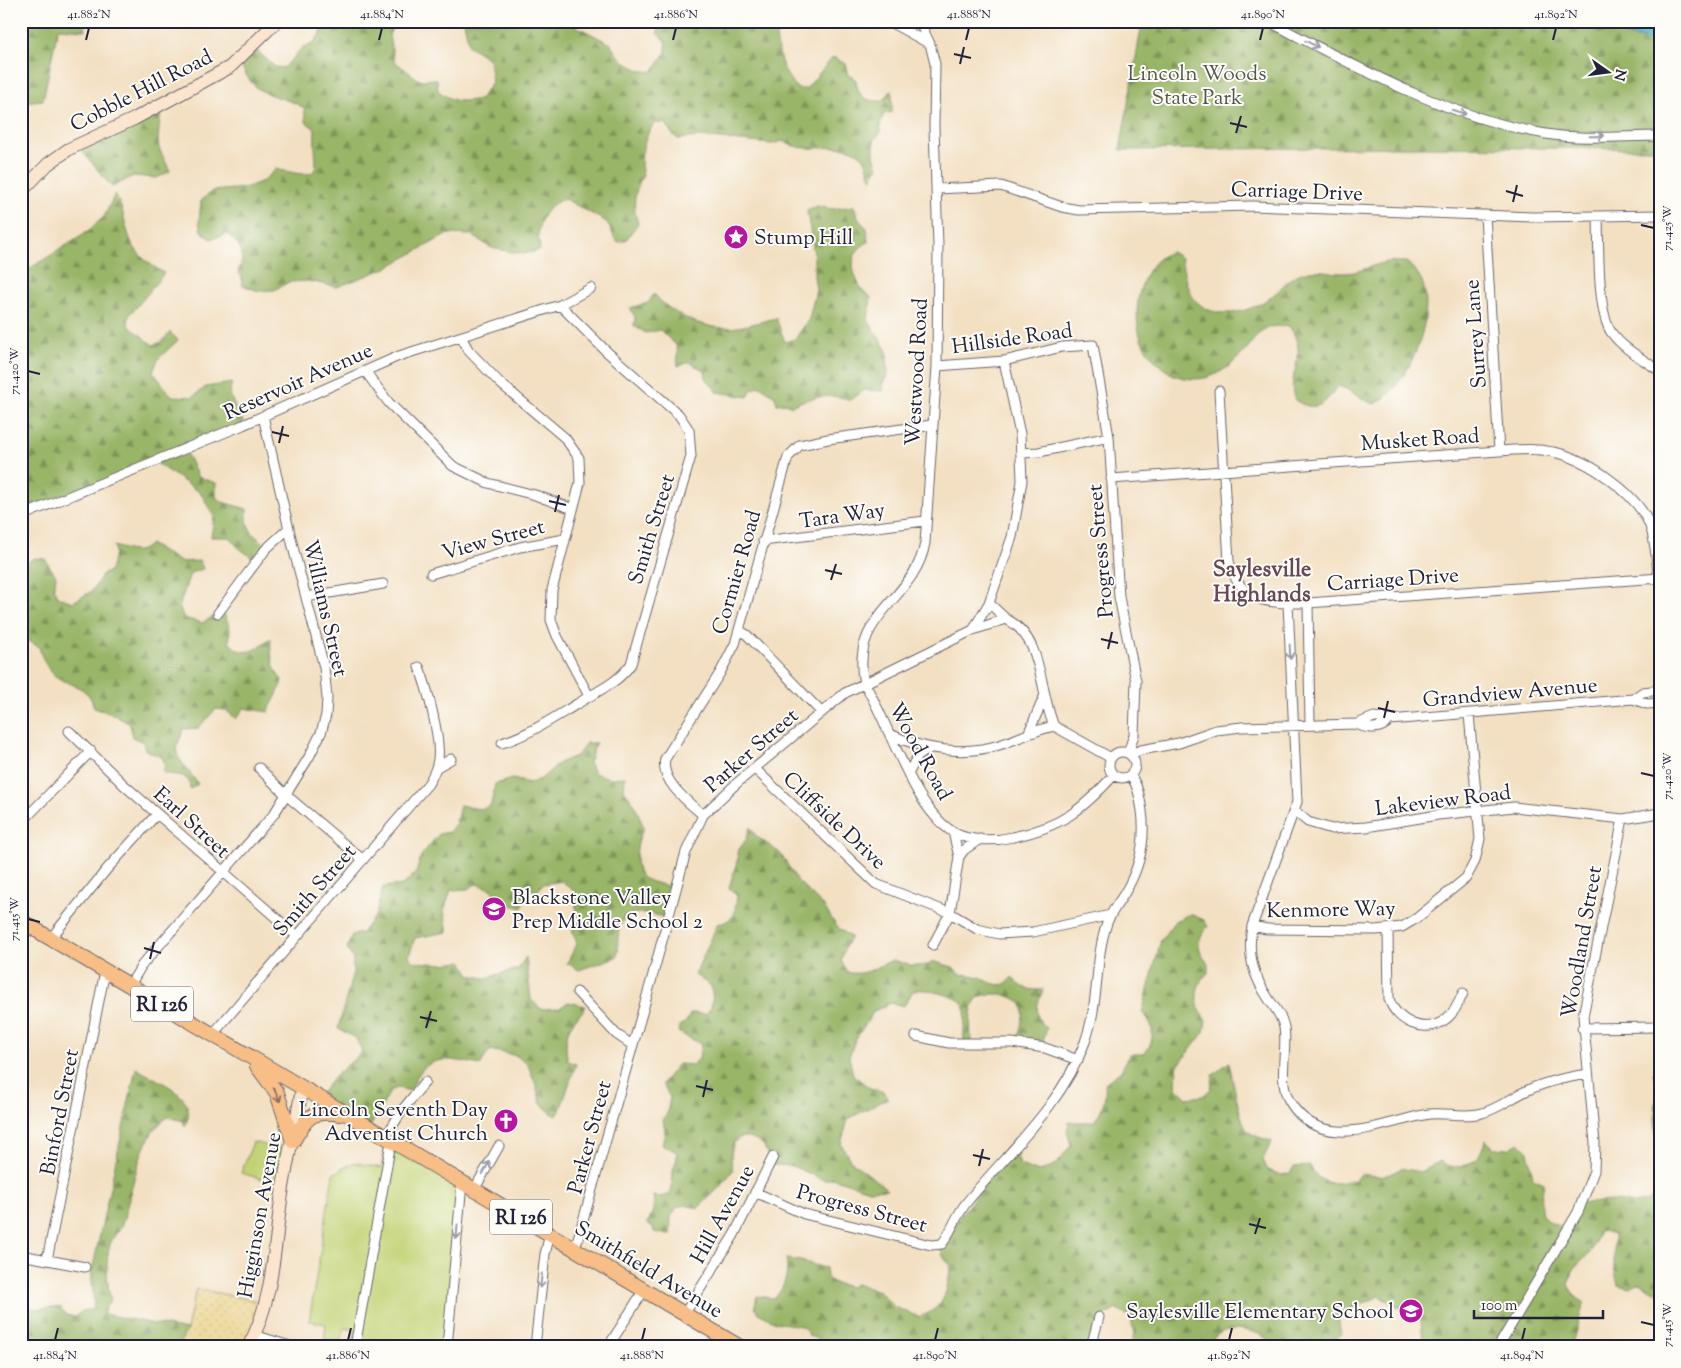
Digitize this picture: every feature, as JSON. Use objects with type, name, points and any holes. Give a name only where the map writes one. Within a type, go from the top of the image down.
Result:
[{"type":"main road","name":"Smithfield Avenue","points":[[21,921],[388,1140],[685,1313],[719,1342],[740,1347]]},
{"type":"main road","points":[[249,1056],[277,1093],[293,1141]]},
{"type":"main road","points":[[293,1141],[301,1126],[312,1115],[328,1112],[349,1116]]},
{"type":"street","name":"Cobble Hill Road","points":[[21,192],[48,164],[69,149],[134,118],[230,67],[277,21]]},
{"type":"street","points":[[888,21],[930,44]]},
{"type":"street","name":"Westwood Road","points":[[864,683],[861,664],[866,637],[876,619],[919,564],[924,543],[936,366],[937,189],[934,127],[936,64],[930,44],[919,21]]},
{"type":"street","points":[[1268,21],[1372,75],[1448,108],[1518,129],[1548,135],[1660,136]]},
{"type":"street","name":"Carriage Drive","points":[[937,189],[1001,186],[1062,207],[1079,210],[1254,206],[1485,215],[1598,217],[1660,215]]},
{"type":"street","name":"Surrey Lane","points":[[1485,215],[1499,451]]},
{"type":"street","points":[[1598,217],[1602,301],[1609,327],[1627,347],[1660,371]]},
{"type":"street","name":"Reservoir Avenue","points":[[21,516],[263,416],[399,356],[560,305],[592,288]]},
{"type":"street","name":"Smith Street","points":[[502,743],[534,731],[618,680],[631,664],[688,469],[692,444],[689,430],[679,415],[594,340],[560,305]]},
{"type":"street","points":[[461,337],[469,351],[500,383],[565,438],[577,454],[581,472],[552,590],[551,620],[557,636],[589,696]]},
{"type":"street","name":"Hillside Road","points":[[936,366],[1004,361],[1062,347],[1093,345]]},
{"type":"street","name":"Progress Street","points":[[1093,345],[1109,437],[1119,597],[1136,681],[1134,735],[1129,754]]},
{"type":"street","points":[[974,630],[989,603],[1012,537],[1022,481],[1020,434],[1004,361]]},
{"type":"street","points":[[365,371],[388,404],[420,432],[453,466],[488,484],[535,495],[573,509]]},
{"type":"street","name":"Carriage Drive","points":[[1220,391],[1229,561],[1236,581],[1242,589],[1255,598],[1272,603],[1308,603],[1659,578]]},
{"type":"street","name":"Williams Street","points":[[130,985],[142,965],[261,831],[286,795],[317,742],[326,715],[328,698],[324,667],[263,416]]},
{"type":"street","name":"Cormier Road","points":[[703,815],[670,782],[663,766],[668,751],[722,669],[735,644],[788,457],[795,448],[828,439],[932,425]]},
{"type":"street","points":[[1022,453],[1039,452],[1109,437]]},
{"type":"street","name":"Musket Road","points":[[1111,479],[1499,451],[1551,451],[1576,459],[1629,496],[1641,510],[1652,533],[1659,578]]},
{"type":"street","name":"Tara Way","points":[[763,541],[925,521]]},
{"type":"street","points":[[218,613],[260,556],[289,528]]},
{"type":"street","name":"View Street","points":[[431,574],[520,547],[565,539]]},
{"type":"street","points":[[306,597],[383,584]]},
{"type":"street","points":[[989,603],[1006,619],[1022,628],[1027,637],[1054,726],[1111,758]]},
{"type":"street","points":[[1288,603],[1294,724],[1295,811],[1252,926],[1250,956],[1254,972],[1279,1014],[1284,1028],[1284,1081],[1288,1096],[1303,1118],[1324,1128],[1342,1131],[1364,1130],[1429,1114],[1480,1114],[1498,1107],[1528,1090],[1588,1074]]},
{"type":"street","points":[[1308,603],[1310,724]]},
{"type":"street","name":"Parker Street","points":[[574,1248],[580,1237],[686,852],[703,815],[845,693],[974,630],[1006,619]]},
{"type":"street","points":[[739,630],[747,635],[822,712]]},
{"type":"street","points":[[419,667],[425,680],[437,738],[437,767]]},
{"type":"street","name":"Wood Road","points":[[864,683],[926,804],[953,832]]},
{"type":"street","name":"Grandview Avenue","points":[[1633,699],[1643,692],[1660,690]]},
{"type":"street","points":[[1029,732],[1044,697]]},
{"type":"street","name":"Grandview Avenue","points":[[1129,754],[1174,744],[1216,730],[1294,724],[1356,724],[1374,717],[1390,720],[1633,699],[1647,704],[1660,703]]},
{"type":"street","name":"Kenmore Way","points":[[1252,926],[1267,929],[1388,930],[1408,925],[1466,878],[1478,849],[1478,810],[1469,714]]},
{"type":"street","points":[[890,734],[931,748],[982,748],[998,745],[1029,732],[1054,726]]},
{"type":"street","name":"Earl Street","points":[[69,731],[157,814],[297,936]]},
{"type":"street","points":[[909,772],[918,756],[931,748]]},
{"type":"street","points":[[21,823],[91,751]]},
{"type":"street","points":[[1119,752],[1129,754],[1134,759],[1134,768],[1130,775],[1122,777],[1114,775],[1110,769],[1111,758],[1119,752]]},
{"type":"street","points":[[437,767],[451,759]]},
{"type":"street","name":"Smith Street","points":[[213,1034],[415,802],[437,767]]},
{"type":"street","points":[[258,768],[286,795],[363,860]]},
{"type":"street","name":"Cliffside Drive","points":[[755,769],[876,884],[950,912],[978,928],[999,934],[1046,930],[1111,915]]},
{"type":"street","points":[[933,945],[950,912],[959,857],[953,832],[980,839],[1016,836],[1055,825],[1077,812],[1114,775]]},
{"type":"street","name":"Progress Street","points":[[755,1192],[804,1214],[931,1245],[942,1244],[965,1204],[1018,1145],[1055,1098],[1078,1060],[1095,1006],[1102,943],[1111,915],[1137,868],[1143,847],[1144,824],[1141,806],[1135,782],[1130,775]]},
{"type":"street","name":"Lakeview Road","points":[[1295,811],[1308,822],[1320,827],[1346,829],[1478,810],[1529,807],[1623,819],[1660,813]]},
{"type":"street","points":[[51,938],[107,869],[157,814]]},
{"type":"street","name":"Woodland Street","points":[[1498,1347],[1578,1212],[1589,1189],[1594,1171],[1596,1154],[1582,1028],[1585,1000],[1623,819]]},
{"type":"street","points":[[959,857],[964,850],[980,839]]},
{"type":"street","points":[[1388,930],[1389,999],[1392,1007],[1400,1017],[1423,1026],[1435,1025],[1452,1013],[1463,993]]},
{"type":"street","name":"Binford Street","points":[[47,1260],[106,971]]},
{"type":"street","points":[[577,992],[616,1034],[632,1045]]},
{"type":"street","points":[[1582,1028],[1660,1027]]},
{"type":"street","points":[[916,1036],[948,1043],[1012,1043],[1045,1048],[1078,1060]]},
{"type":"street","points":[[356,1341],[388,1140],[403,1109],[426,1082]]},
{"type":"street","name":"Higginson Avenue","points":[[248,1347],[254,1334],[268,1286],[282,1194],[302,1089]]},
{"type":"street","points":[[447,1347],[468,1186],[499,1146]]},
{"type":"street","name":"Hill Avenue","points":[[685,1313],[734,1235],[773,1156]]},
{"type":"street","points":[[535,1347],[543,1262],[550,1234]]},
{"type":"street","points":[[21,1255],[85,1267]]},
{"type":"street","points":[[608,1347],[644,1290]]},
{"type":"street","points":[[1091,1347],[1099,1317]]},
{"type":"street","points":[[254,1334],[293,1347]]},
{"type":"green space","points":[[21,21],[85,21],[85,30],[58,28],[43,100],[23,102],[21,99]]},
{"type":"green space","points":[[347,21],[392,21],[393,27],[389,35],[394,61],[419,80],[437,79],[438,91],[453,100],[462,101],[480,99],[492,82],[489,59],[469,46],[464,21],[566,21],[611,44],[618,55],[634,68],[653,71],[666,52],[666,41],[657,33],[662,24],[672,25],[677,21],[776,21],[776,39],[780,58],[787,75],[798,89],[806,89],[833,57],[847,65],[847,74],[856,80],[860,94],[867,99],[883,101],[892,90],[892,112],[884,114],[880,123],[881,133],[874,139],[874,156],[878,167],[872,179],[864,158],[853,150],[834,147],[804,148],[782,141],[772,144],[700,137],[678,139],[672,134],[666,123],[655,123],[648,134],[643,148],[641,162],[643,175],[635,199],[638,223],[626,240],[616,241],[607,222],[565,199],[550,207],[543,217],[538,234],[540,250],[524,254],[491,248],[472,235],[448,234],[386,268],[337,287],[308,281],[289,282],[274,290],[259,291],[242,285],[242,277],[238,271],[242,260],[241,250],[227,234],[211,239],[201,231],[199,222],[201,201],[212,191],[245,188],[263,181],[276,169],[293,173],[312,173],[316,163],[315,129],[306,122],[304,108],[260,90],[249,80],[237,58],[252,46],[275,67],[284,68],[303,47],[313,44],[325,27],[344,26]]},
{"type":"green space","name":"Lincoln Woods State Park","points":[[1139,21],[1660,21],[1660,149],[1419,147],[1120,150],[1142,23]]},
{"type":"green space","points":[[161,109],[159,148],[170,171],[157,178],[133,176],[113,187],[111,186],[77,145]]},
{"type":"green space","points":[[115,194],[119,201],[132,244],[145,260],[164,273],[129,315],[128,325],[153,345],[162,342],[170,332],[178,340],[158,359],[153,372],[172,396],[192,397],[206,387],[232,383],[230,393],[244,423],[185,450],[198,477],[216,483],[216,497],[222,502],[247,509],[251,531],[267,546],[257,561],[239,548],[229,537],[211,537],[214,517],[201,493],[155,462],[21,517],[21,274],[83,235],[104,217]]},
{"type":"green space","points":[[817,206],[832,209],[854,206],[859,220],[867,228],[868,242],[857,252],[853,263],[855,276],[862,290],[871,297],[868,320],[887,351],[888,375],[884,381],[883,391],[864,390],[850,400],[829,396],[813,398],[792,406],[785,403],[777,404],[775,396],[760,386],[751,390],[748,397],[717,392],[706,378],[705,371],[689,362],[678,366],[677,346],[660,330],[646,333],[634,326],[635,317],[630,308],[648,303],[654,294],[671,309],[703,325],[727,328],[738,327],[776,318],[785,342],[795,339],[809,319],[816,290],[814,254],[807,211]]},
{"type":"green space","points":[[1172,252],[1181,258],[1186,282],[1194,299],[1206,309],[1226,313],[1246,310],[1255,306],[1272,296],[1293,277],[1305,272],[1347,273],[1388,262],[1407,262],[1418,274],[1424,289],[1426,306],[1424,325],[1410,364],[1400,381],[1388,395],[1375,404],[1338,386],[1322,404],[1308,406],[1299,402],[1294,397],[1292,389],[1298,355],[1295,337],[1289,326],[1274,326],[1260,332],[1238,358],[1213,376],[1194,379],[1172,374],[1154,360],[1147,350],[1142,341],[1137,316],[1140,289],[1145,276],[1152,265],[1161,257]]},
{"type":"green space","points":[[150,544],[180,562],[200,561],[203,569],[190,573],[179,607],[184,618],[202,623],[223,611],[230,628],[229,642],[240,651],[245,652],[256,649],[271,638],[272,660],[282,680],[268,712],[244,708],[236,719],[226,710],[216,709],[198,728],[184,729],[176,748],[178,757],[198,784],[190,789],[189,781],[183,776],[163,773],[165,764],[162,757],[145,750],[143,742],[132,737],[130,724],[110,713],[94,708],[86,692],[52,673],[46,665],[39,647],[21,637],[21,566],[34,558],[45,559],[56,576],[54,588],[58,597],[73,602],[92,591],[103,574],[110,571],[115,553],[114,546],[137,551],[146,548]]},
{"type":"green space","points":[[586,743],[596,743],[589,762],[594,773],[609,778],[625,777],[624,790],[634,803],[644,828],[637,847],[636,863],[638,870],[645,879],[673,887],[665,917],[641,913],[628,916],[620,928],[616,957],[579,970],[567,963],[577,944],[571,926],[577,913],[573,890],[562,881],[542,884],[537,892],[527,887],[522,908],[496,901],[492,889],[476,884],[468,889],[451,890],[444,911],[448,932],[415,938],[409,956],[413,961],[424,963],[445,964],[462,961],[470,975],[485,978],[518,969],[526,957],[531,1000],[541,1009],[560,1008],[568,1002],[586,1006],[569,1029],[566,1048],[568,1061],[576,1064],[559,1113],[555,1116],[541,1104],[528,1065],[517,1056],[490,1050],[480,1065],[447,1060],[430,1064],[416,1078],[411,1091],[398,1088],[391,1090],[370,1127],[312,1105],[334,1077],[362,1052],[356,1038],[338,1029],[353,972],[353,959],[347,948],[352,935],[362,933],[376,914],[383,887],[403,885],[416,873],[421,856],[439,834],[449,832],[456,823],[460,805],[476,808],[487,807],[491,805],[495,784],[512,779],[530,783],[541,779],[559,763],[578,755]]},
{"type":"green space","points":[[750,827],[756,836],[780,853],[797,880],[824,907],[837,927],[851,937],[841,960],[847,972],[866,972],[893,960],[913,966],[929,965],[932,961],[953,967],[959,974],[978,976],[1001,985],[1005,984],[1012,977],[1026,988],[1044,989],[1037,1010],[1040,1020],[1047,1028],[1041,1047],[1017,1042],[1023,1020],[1023,1007],[1016,999],[994,994],[980,997],[973,1004],[970,1026],[971,1042],[964,1042],[965,1009],[963,1004],[951,996],[916,990],[913,991],[904,1006],[891,1003],[874,1011],[855,1040],[849,1057],[853,1075],[870,1088],[884,1092],[888,1098],[848,1119],[841,1144],[850,1160],[887,1189],[869,1190],[832,1178],[824,1180],[792,1166],[772,1165],[763,1144],[744,1137],[739,1138],[733,1145],[731,1161],[733,1170],[720,1187],[698,1208],[684,1205],[677,1207],[671,1217],[670,1235],[654,1232],[653,1227],[647,1223],[653,1210],[653,1196],[665,1196],[670,1192],[677,1155],[677,1152],[662,1145],[665,1132],[663,1119],[667,1114],[670,1097],[662,1084],[678,1064],[692,1065],[699,1059],[701,1044],[678,1032],[680,1025],[685,1023],[691,1013],[706,1014],[712,1004],[711,986],[695,975],[717,924],[727,921],[733,915],[737,896],[729,888],[738,858],[737,852],[746,840]]},
{"type":"green space","points":[[1190,914],[1204,920],[1208,927],[1201,936],[1199,945],[1204,959],[1208,963],[1208,973],[1199,984],[1197,990],[1199,1009],[1206,1021],[1204,1032],[1177,1067],[1176,1087],[1187,1098],[1203,1096],[1211,1089],[1213,1075],[1229,1062],[1239,1110],[1245,1127],[1254,1135],[1272,1141],[1263,1159],[1267,1170],[1282,1175],[1290,1173],[1294,1167],[1310,1166],[1314,1173],[1324,1181],[1341,1183],[1355,1180],[1360,1174],[1387,1175],[1401,1168],[1420,1172],[1440,1161],[1453,1166],[1464,1166],[1477,1158],[1486,1140],[1494,1148],[1509,1149],[1519,1142],[1528,1151],[1533,1178],[1544,1183],[1541,1208],[1544,1217],[1565,1229],[1581,1202],[1614,1201],[1635,1204],[1650,1200],[1657,1188],[1655,1113],[1658,1085],[1653,1073],[1660,1074],[1660,1294],[1640,1283],[1630,1288],[1618,1285],[1614,1267],[1614,1234],[1600,1230],[1591,1252],[1572,1271],[1568,1285],[1576,1298],[1584,1303],[1571,1347],[1430,1347],[1423,1341],[1421,1321],[1416,1310],[1396,1306],[1379,1296],[1338,1316],[1341,1335],[1328,1347],[1282,1347],[1259,1334],[1237,1329],[1223,1331],[1217,1335],[1210,1347],[1131,1347],[1134,1334],[1131,1318],[1116,1309],[1098,1320],[1090,1347],[877,1347],[863,1343],[855,1347],[835,1347],[832,1344],[809,1336],[805,1329],[801,1327],[778,1322],[758,1313],[755,1306],[757,1296],[774,1298],[781,1290],[786,1275],[786,1259],[826,1268],[827,1278],[834,1283],[851,1287],[856,1284],[879,1291],[894,1307],[919,1317],[935,1308],[944,1297],[951,1266],[943,1256],[939,1244],[1014,1146],[1020,1165],[1039,1172],[1057,1164],[1071,1145],[1067,1132],[1069,1122],[1093,1122],[1103,1104],[1105,1083],[1121,1071],[1130,1054],[1143,1054],[1147,1049],[1152,1039],[1152,1033],[1149,1022],[1142,1013],[1161,940],[1175,921]]},
{"type":"green space","points":[[136,1068],[164,1083],[182,1097],[187,1105],[188,1115],[185,1126],[183,1121],[168,1117],[158,1125],[143,1150],[122,1224],[110,1244],[107,1257],[107,1272],[111,1301],[106,1306],[103,1314],[187,1330],[178,1347],[111,1347],[92,1342],[90,1347],[21,1347],[21,1310],[60,1307],[66,1315],[75,1317],[82,1311],[93,1309],[92,1271]]},
{"type":"green space","points":[[388,1140],[462,1183],[447,1347],[353,1347],[354,1330],[344,1328],[341,1341],[324,1339],[326,1324],[309,1321],[333,1174],[354,1162],[381,1168]]},
{"type":"green space","points":[[253,1142],[272,1147],[292,1145],[282,1194],[273,1182],[241,1173]]},
{"type":"sand","points":[[196,1289],[264,1302],[248,1347],[178,1347],[187,1330]]},
{"type":"water","points":[[1587,21],[1660,21],[1660,53],[1650,41],[1616,31],[1610,23],[1591,26]]},
{"type":"place","name":"Stump Hill","points":[[736,237]]},
{"type":"place","name":"Blackstone Valley Prep Middle School 2","points":[[494,909]]},
{"type":"place","name":"Lincoln Seventh Day Adventist Church","points":[[506,1121]]},
{"type":"place","name":"Saylesville Elementary School","points":[[1411,1311]]},
{"type":"district","name":"Saylesville Highlands","points":[[1262,580]]}]
